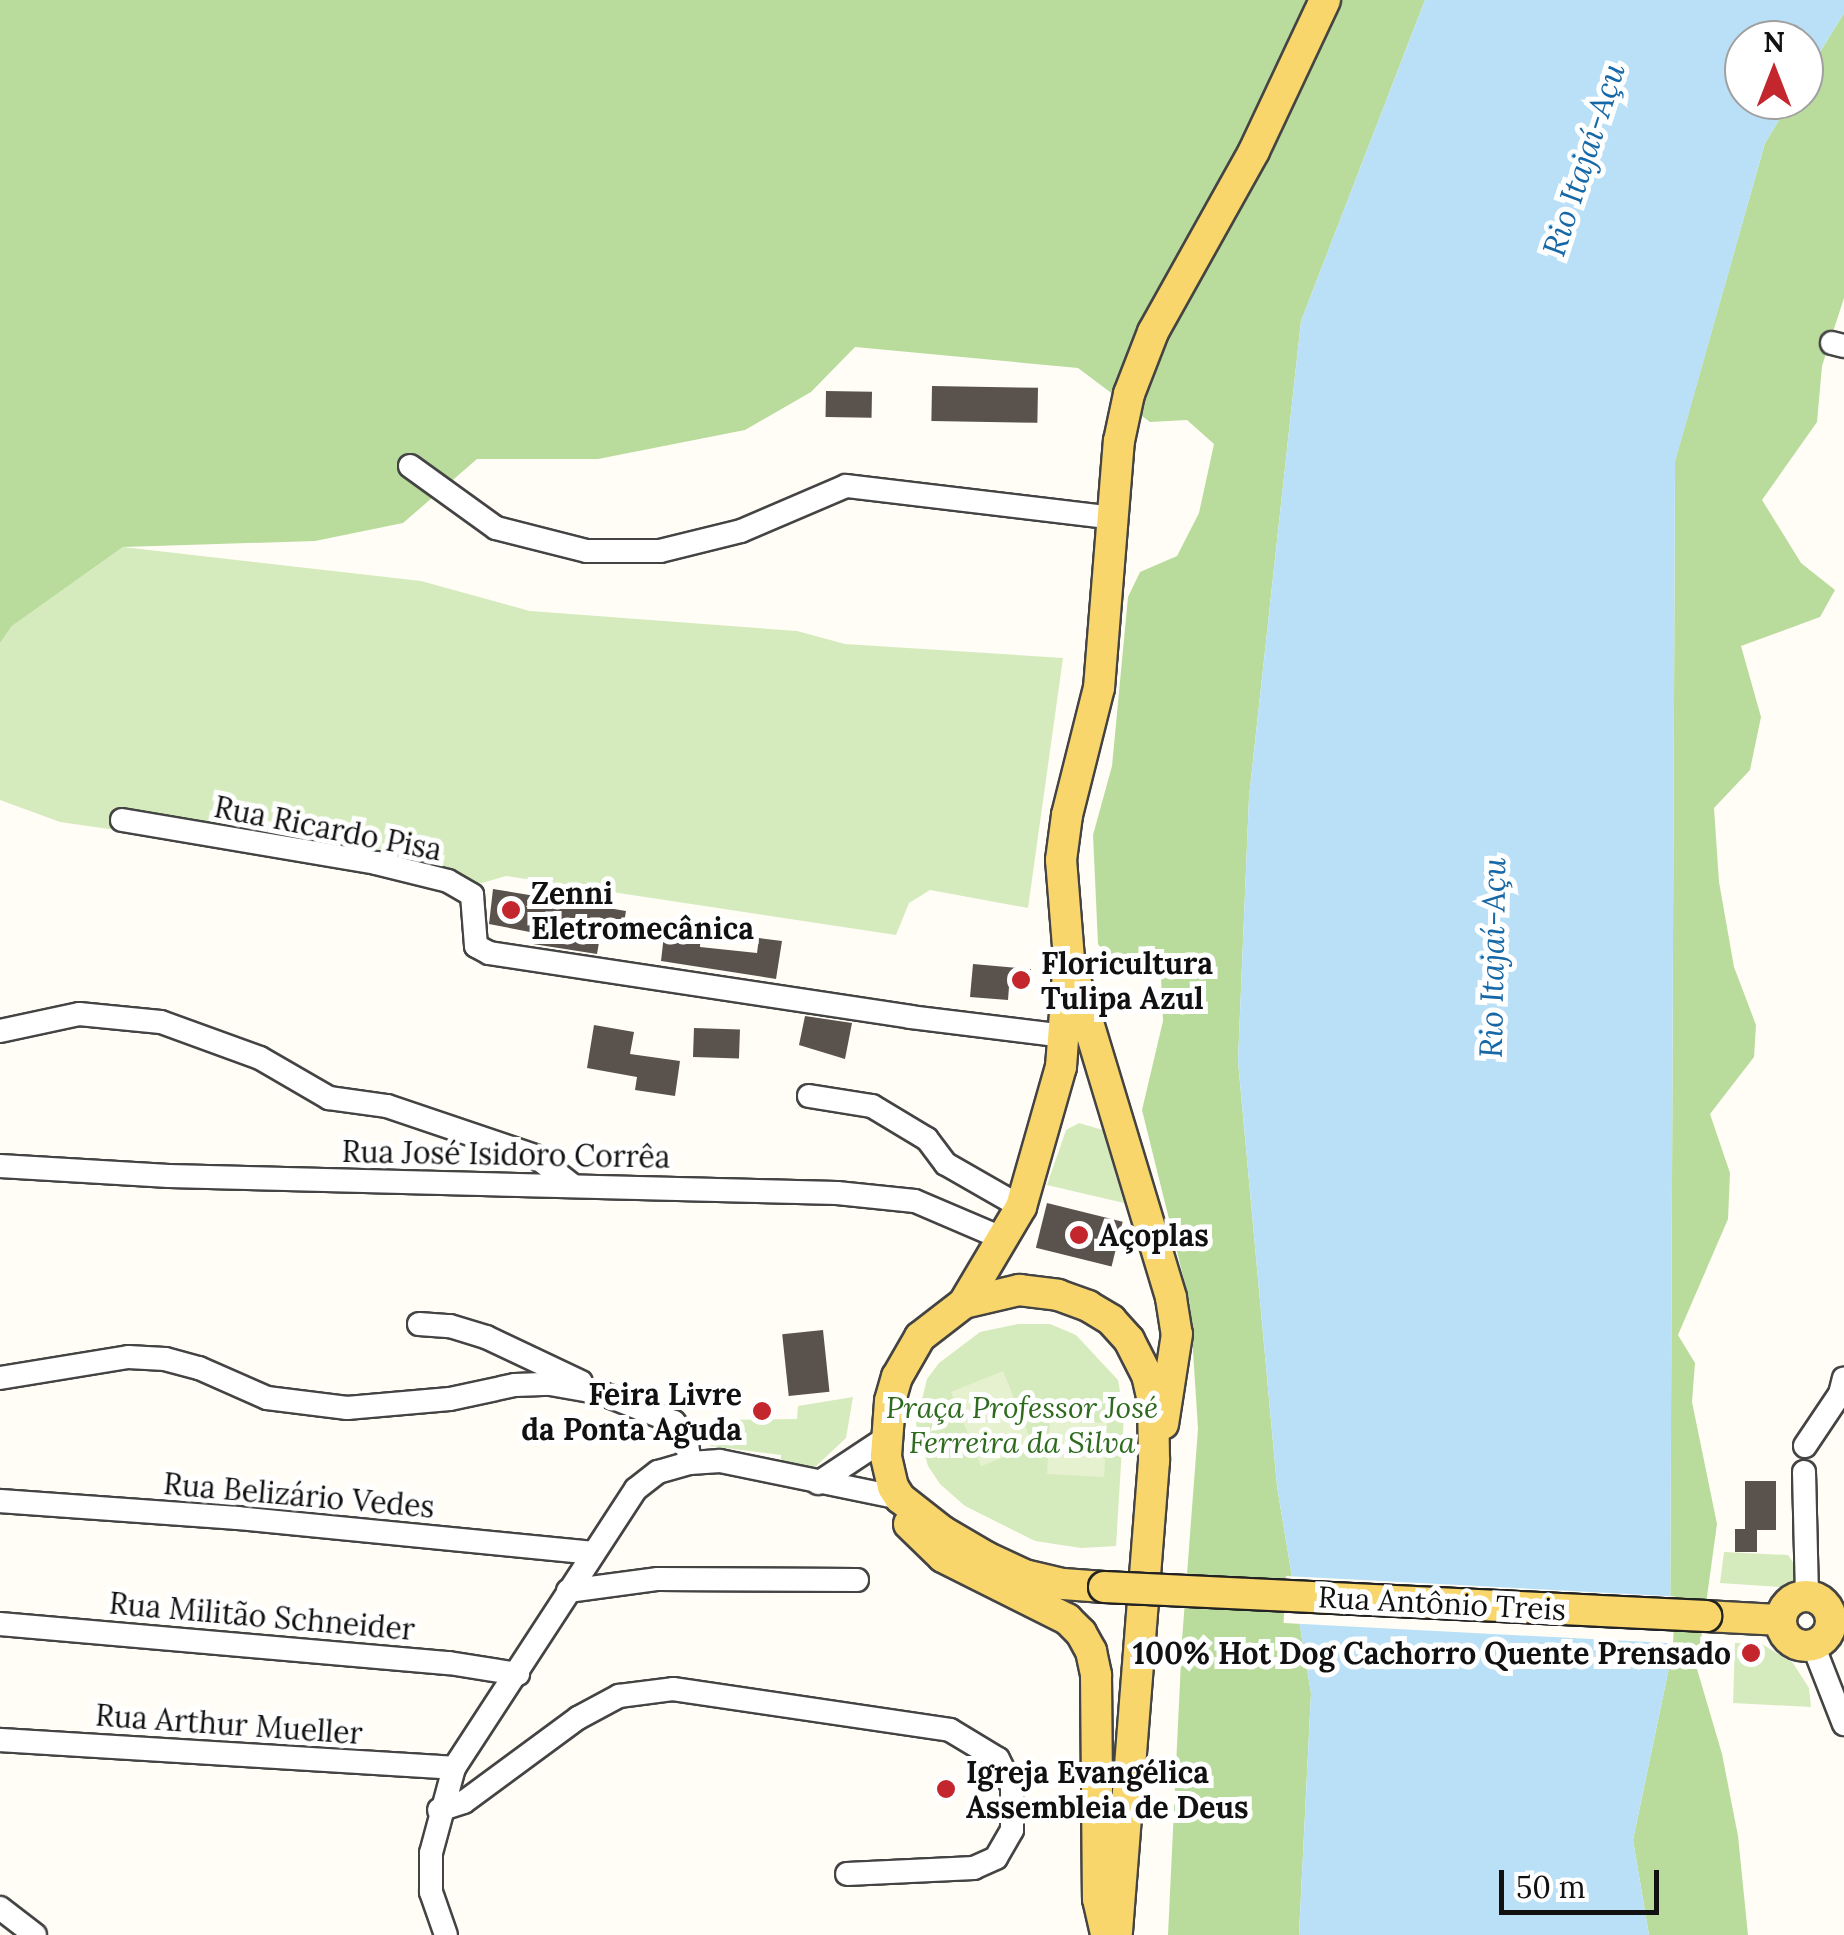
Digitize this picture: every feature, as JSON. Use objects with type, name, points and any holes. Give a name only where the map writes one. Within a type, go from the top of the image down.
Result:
[{"type":"main road","points":[[964,1304],[1021,1207],[1053,1101],[1064,1036],[1068,959],[1060,860],[1067,815],[1099,688],[1119,440],[1129,394],[1153,332],[1254,151],[1325,0]]},
{"type":"main road","points":[[1068,959],[1119,1118],[1177,1334],[1174,1370],[1154,1460]]},
{"type":"main road","points":[[1053,1101],[1068,1092],[1093,1090],[1104,1096],[1119,1118]]},
{"type":"main road","points":[[1106,1935],[1098,1899],[1096,1675],[1091,1651],[1081,1632],[1067,1619],[997,1586],[930,1546],[907,1522],[888,1470],[890,1402],[908,1353],[930,1328],[964,1304],[1019,1290],[1058,1295],[1112,1320],[1138,1353],[1153,1401],[1154,1460],[1118,1935]]},
{"type":"main road","name":"Rua Antônio Treis","points":[[900,1498],[942,1531],[1027,1576],[1062,1584],[1781,1620]]},
{"type":"main road","points":[[1807,1596],[1822,1601],[1829,1630],[1790,1640],[1781,1620],[1786,1605],[1807,1596]]},
{"type":"street","points":[[410,466],[496,528],[587,552],[660,551],[741,531],[846,486],[1113,518]]},
{"type":"street","name":"Rua Ricardo Pisa","points":[[122,820],[376,863],[448,880],[472,895],[476,946],[488,953],[910,1017],[1064,1036]]},
{"type":"street","points":[[0,1031],[79,1014],[161,1022],[260,1058],[329,1098],[387,1106],[536,1156],[572,1185]]},
{"type":"street","points":[[809,1096],[872,1106],[927,1138],[946,1164],[1021,1207]]},
{"type":"street","name":"Rua José Isidoro Corrêa","points":[[0,1166],[169,1176],[837,1193],[915,1201],[1004,1239]]},
{"type":"street","points":[[419,1324],[450,1326],[486,1338],[674,1422],[686,1438],[690,1463]]},
{"type":"street","points":[[0,1378],[128,1356],[199,1368],[267,1398],[347,1408],[450,1399],[515,1385],[550,1384],[602,1393]]},
{"type":"street","points":[[1805,1446],[1840,1394],[1844,1378]]},
{"type":"street","points":[[818,1482],[886,1438]]},
{"type":"street","points":[[446,1935],[432,1892],[432,1853],[439,1810],[454,1768],[636,1488],[658,1472],[690,1463],[720,1461],[900,1498]]},
{"type":"street","points":[[1804,1472],[1807,1596]]},
{"type":"street","name":"Rua Belizário Vedes","points":[[0,1501],[236,1518],[592,1553]]},
{"type":"street","points":[[568,1591],[658,1579],[857,1580]]},
{"type":"street","name":"Rua Militão Schneider","points":[[0,1624],[448,1663],[518,1674]]},
{"type":"street","points":[[1829,1630],[1844,1724]]},
{"type":"street","points":[[439,1810],[464,1802],[578,1718],[619,1696],[673,1689],[950,1730],[998,1758],[1012,1787],[1012,1830],[996,1858],[974,1868],[848,1874]]},
{"type":"street","name":"Rua Arthur Mueller","points":[[0,1740],[454,1768]]},
{"type":"street","points":[[0,1908],[36,1935]]},
{"type":"green space","points":[[0,0],[1425,0],[1301,321],[1249,797],[1238,1061],[1277,1486],[1311,1693],[1299,1935],[1168,1935],[1182,1640],[1198,1429],[1190,1304],[1142,1110],[1163,1021],[1161,978],[1121,971],[1098,944],[1093,835],[1112,766],[1128,597],[1140,572],[1177,556],[1199,513],[1214,444],[1187,420],[1150,422],[1078,368],[855,347],[811,392],[745,430],[598,459],[477,459],[403,523],[315,541],[123,547],[12,626],[0,643]]},
{"type":"green space","points":[[1844,13],[1844,298],[1822,366],[1817,422],[1762,500],[1801,563],[1835,590],[1820,617],[1741,646],[1761,717],[1750,770],[1714,808],[1719,882],[1734,967],[1756,1025],[1754,1057],[1710,1114],[1730,1173],[1728,1219],[1678,1335],[1695,1363],[1692,1402],[1717,1524],[1697,1669],[1722,1754],[1738,1836],[1748,1935],[1649,1935],[1633,1840],[1670,1663],[1675,461],[1765,143],[1779,120],[1824,120],[1824,46]]},
{"type":"green space","points":[[123,547],[421,581],[530,611],[797,631],[845,644],[1063,658],[1028,908],[930,890],[909,903],[896,935],[506,876],[482,883],[60,822],[0,800],[0,643],[12,626]]},
{"type":"green space","points":[[1079,1123],[1103,1130],[1124,1203],[1047,1185],[1066,1130]]},
{"type":"green space","name":"Praça Professor José Ferreira da Silva","points":[[1018,1324],[1050,1324],[1076,1335],[1118,1380],[1124,1415],[1116,1546],[1081,1548],[1035,1541],[965,1506],[940,1484],[928,1466],[916,1424],[927,1379],[939,1363],[980,1332]]},
{"type":"green space","points":[[1003,1371],[1033,1445],[981,1466],[951,1392]]},
{"type":"green space","points":[[853,1397],[846,1438],[814,1468],[781,1468],[781,1455],[710,1446],[716,1420],[797,1419],[798,1406]]},
{"type":"green space","points":[[1050,1420],[1107,1423],[1104,1477],[1047,1474]]},
{"type":"green space","points":[[1724,1552],[1788,1555],[1794,1564],[1793,1588],[1720,1583]]},
{"type":"green space","points":[[1735,1643],[1760,1643],[1793,1663],[1809,1688],[1811,1707],[1733,1703]]},
{"type":"water","name":"Rio Itajaí-Açu","points":[[1425,0],[1844,0],[1844,13],[1824,46],[1824,20],[1724,20],[1724,120],[1779,120],[1765,143],[1675,462],[1670,1663],[1633,1840],[1649,1935],[1299,1935],[1311,1693],[1277,1486],[1238,1061],[1249,797],[1301,321]]},
{"type":"pier","points":[[1286,1576],[1675,1596],[1673,1643],[1284,1623]]},
{"type":"building","points":[[932,386],[1038,388],[1037,423],[931,421]]},
{"type":"building","points":[[826,391],[872,392],[872,418],[826,417]]},
{"type":"building","points":[[493,889],[626,911],[622,935],[601,931],[597,954],[533,944],[535,933],[489,924]]},
{"type":"building","points":[[665,926],[701,930],[700,947],[757,953],[759,938],[782,941],[776,979],[661,961]]},
{"type":"building","points":[[973,964],[1031,969],[1030,988],[1009,987],[1008,1000],[970,997]]},
{"type":"building","points":[[805,1016],[852,1023],[845,1059],[799,1045]]},
{"type":"building","points":[[594,1025],[634,1032],[630,1054],[680,1061],[675,1096],[635,1090],[637,1077],[587,1068]]},
{"type":"building","points":[[694,1028],[740,1030],[739,1059],[693,1057]]},
{"type":"building","name":"Açoplas","points":[[1047,1203],[1123,1222],[1112,1267],[1036,1248]]},
{"type":"building","points":[[823,1330],[829,1392],[789,1396],[782,1334]]},
{"type":"building","points":[[1745,1481],[1776,1481],[1776,1530],[1757,1530],[1757,1552],[1735,1552],[1735,1529],[1745,1529]]},
{"type":"place","name":"Zenni Eletromecânica","points":[[511,910]]},
{"type":"place","name":"Floricultura Tulipa Azul","points":[[1021,980]]},
{"type":"place","name":"Açoplas","points":[[1079,1235]]},
{"type":"place","name":"Feira Livre da Ponta Aguda","points":[[762,1411]]},
{"type":"place","name":"100% Hot Dog Cachorro Quente Prensado","points":[[1751,1653]]},
{"type":"place","name":"Igreja Evangélica Assembleia de Deus","points":[[946,1789]]}]
